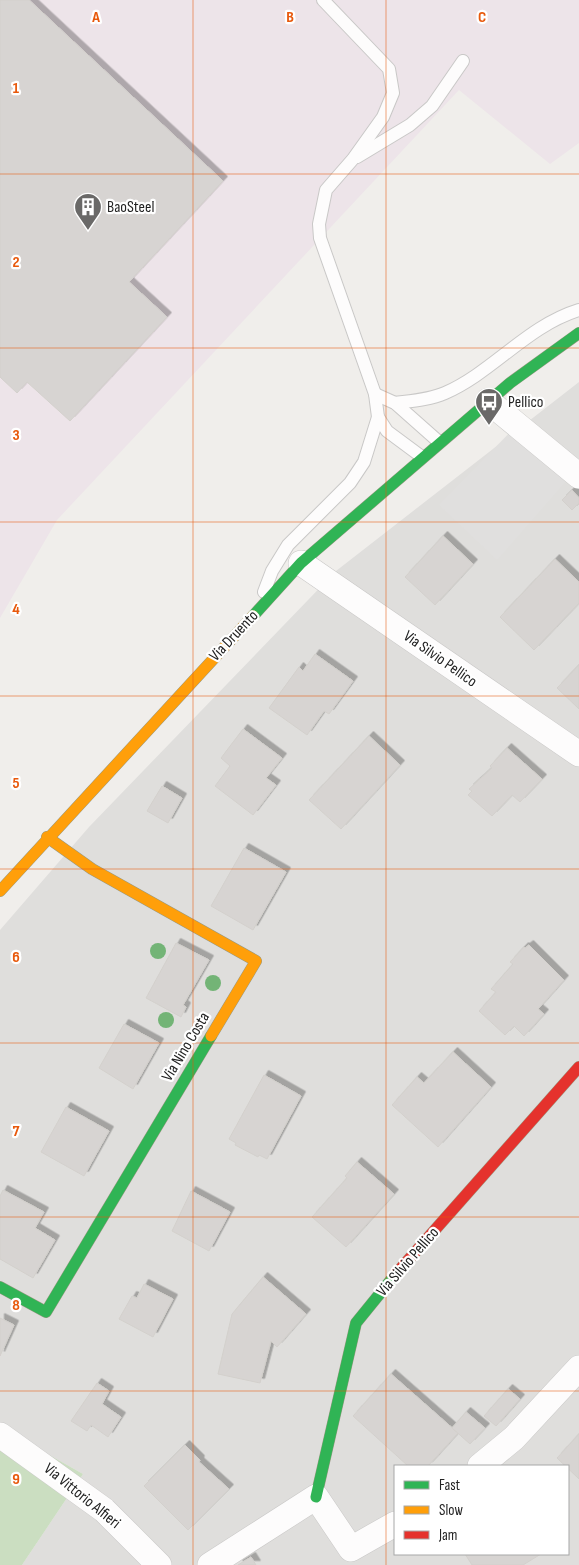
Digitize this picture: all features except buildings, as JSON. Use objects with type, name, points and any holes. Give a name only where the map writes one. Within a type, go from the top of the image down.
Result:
[{"type":"street","name":"Via Druento","points":[[0,891],[47,837],[301,563],[422,456],[488,401],[579,333]]},
{"type":"street","points":[[488,401],[579,476]]},
{"type":"street","name":"Via Silvio Pellico","points":[[301,563],[579,754]]},
{"type":"street","name":"Via Nino Costa","points":[[0,1287],[46,1312],[256,961],[92,869],[47,837]]},
{"type":"street","name":"Via Silvio Pellico","points":[[316,1497],[356,1323],[394,1276],[579,1067]]},
{"type":"street","points":[[481,1465],[514,1438],[579,1368]]},
{"type":"street","name":"Via Vittorio Alfieri","points":[[0,1435],[104,1510],[159,1565]]},
{"type":"street","points":[[210,1565],[316,1497],[351,1549],[394,1525]]},
{"type":"lane","points":[[256,612],[272,571],[288,545],[350,483],[364,462],[378,417],[375,394],[320,238],[320,224],[326,190],[353,159],[383,117],[393,92],[389,69],[323,0]]},
{"type":"lane","points":[[353,159],[410,125],[432,106],[463,61]]},
{"type":"lane","points":[[395,403],[442,394],[464,384],[525,338],[563,315],[579,310]]},
{"type":"lane","points":[[375,394],[395,403],[439,442]]},
{"type":"lane","points":[[378,417],[387,431],[422,456]]},
{"type":"shaded area","points":[[0,0],[579,0],[579,143],[550,164],[459,90],[57,520],[0,618]]},
{"type":"shaded area","points":[[579,382],[579,1565],[22,1565],[83,1474],[0,1427],[0,930],[89,827],[336,571]]},
{"type":"shaded area","points":[[517,425],[574,472],[497,560],[439,505]]},
{"type":"green space","points":[[0,1427],[83,1474],[22,1565],[0,1565]]},
{"type":"traffic: fast","points":[[253,616],[301,563],[510,383],[579,333]]},
{"type":"traffic: fast","points":[[0,1287],[46,1312],[211,1036]]},
{"type":"traffic: fast","points":[[316,1497],[356,1323],[395,1275]]},
{"type":"traffic: slow","points":[[0,891],[253,616]]},
{"type":"traffic: slow","points":[[47,837],[92,869],[256,961],[211,1036]]},
{"type":"traffic: jam","points":[[395,1275],[579,1067]]},
{"type":"place","name":"BaoSteel","points":[[88,231]]},
{"type":"place","name":"Pellico","points":[[489,426]]}]
